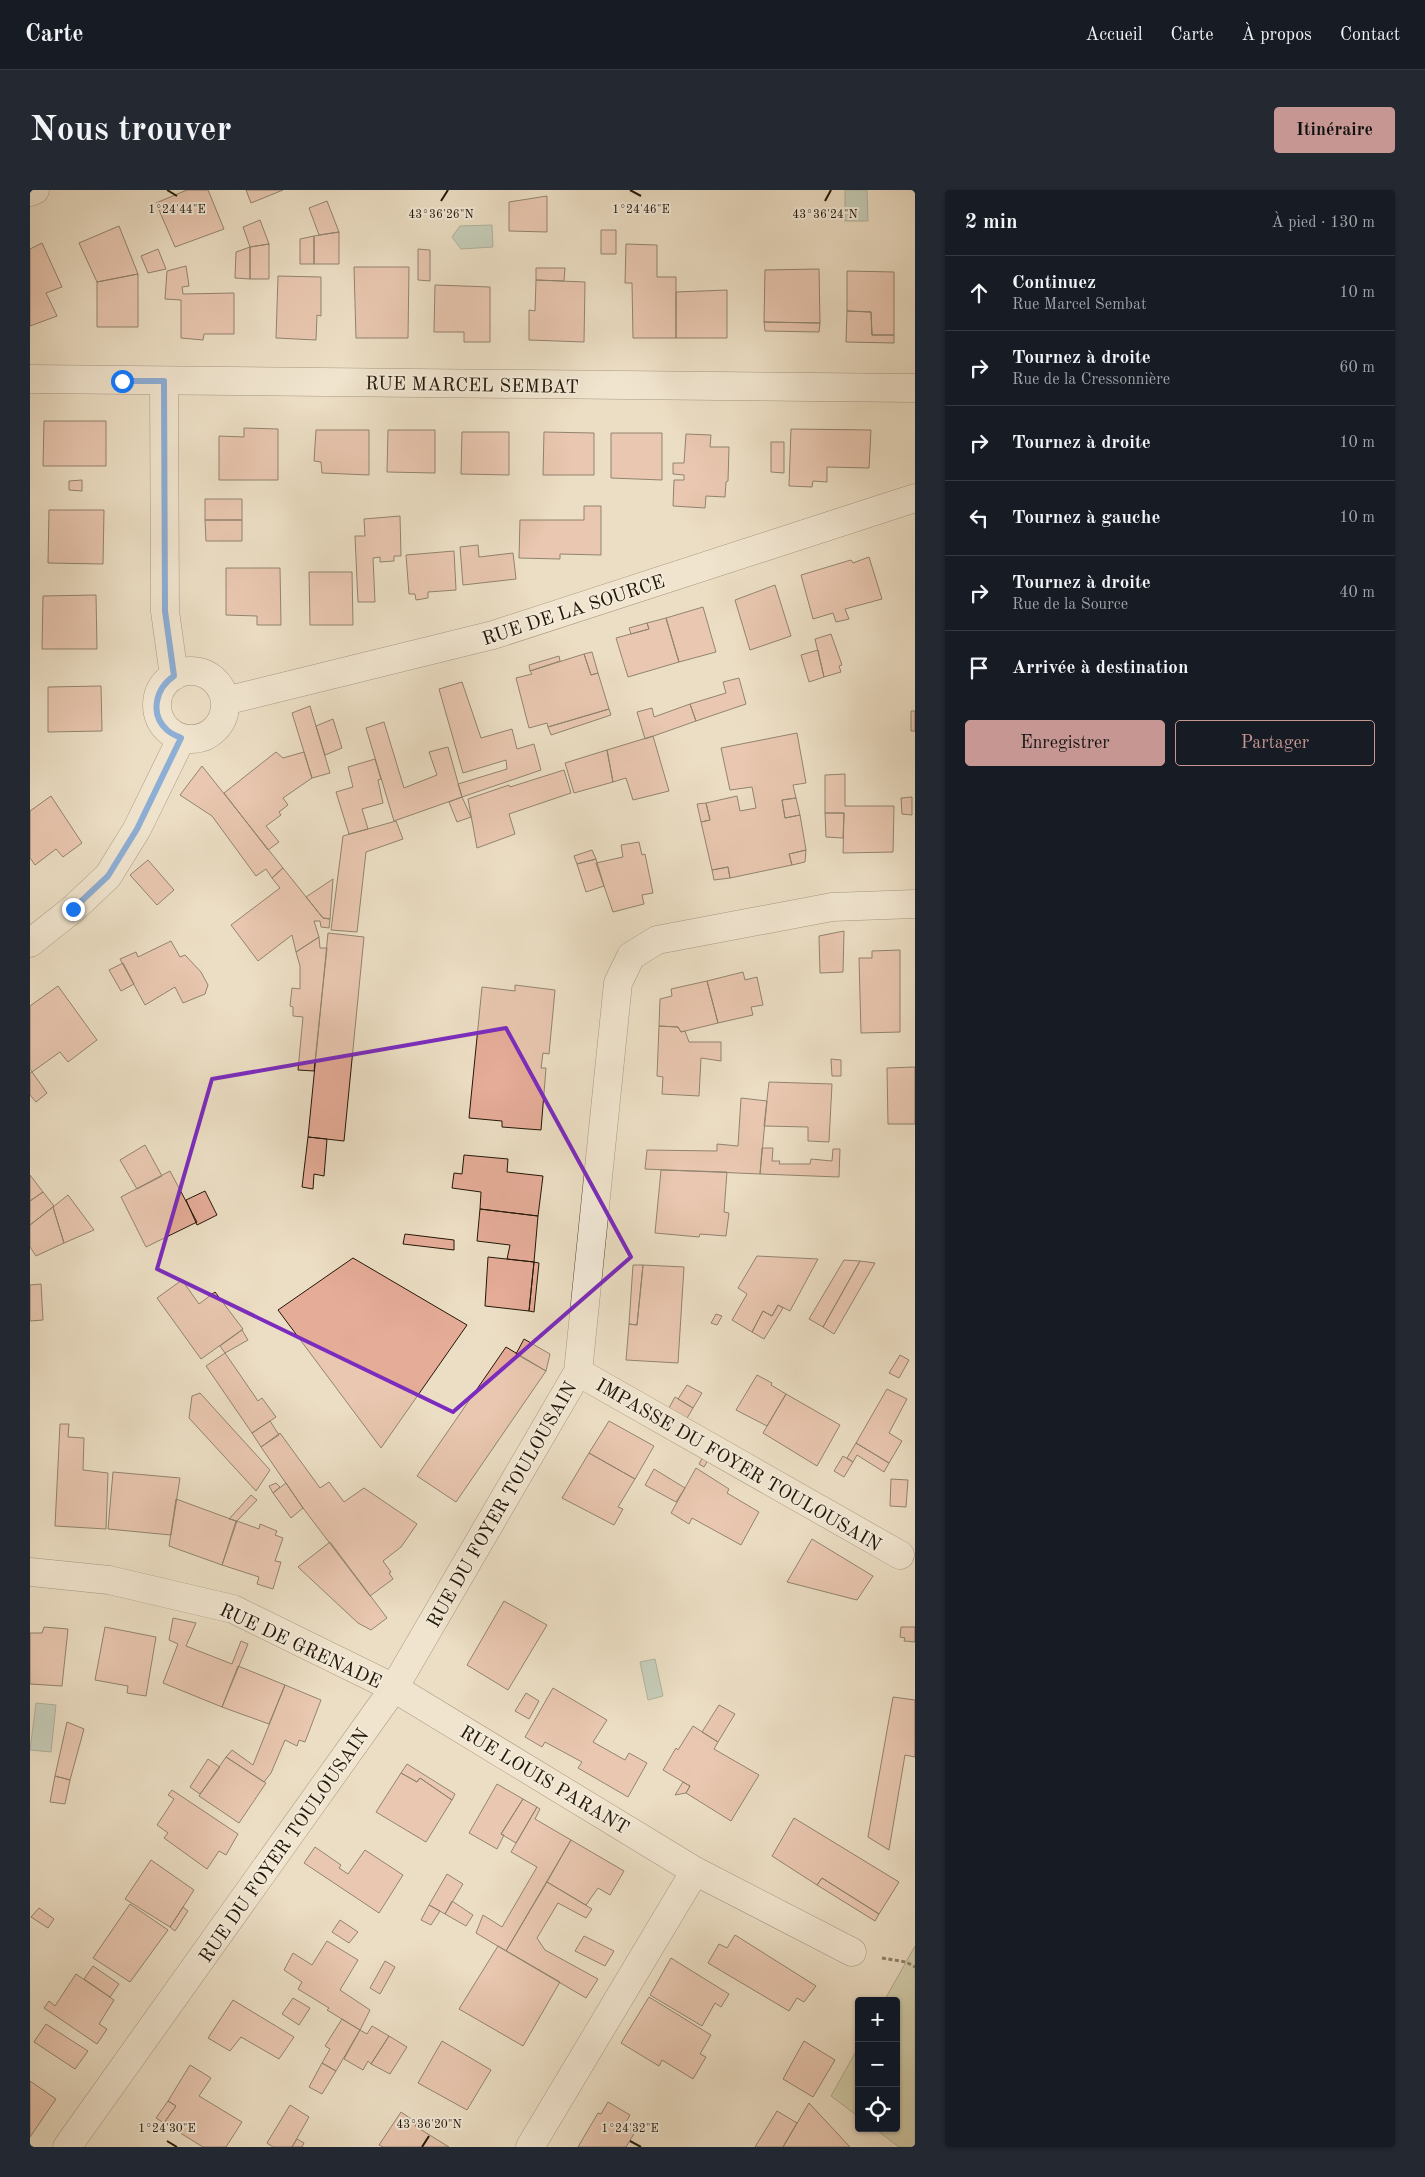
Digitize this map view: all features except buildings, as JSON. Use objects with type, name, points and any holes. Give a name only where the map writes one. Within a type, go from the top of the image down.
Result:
[{"type":"street","points":[[30,192],[35,190]]},
{"type":"street","name":"RUE MARCEL SEMBAT","points":[[30,379],[915,388]]},
{"type":"street","points":[[164,381],[165,611],[174,676]]},
{"type":"street","name":"RUE DE LA SOURCE","points":[[225,701],[493,636],[915,498]]},
{"type":"street","points":[[186,671],[208,676],[221,690],[225,701],[223,715],[218,726],[204,737],[193,740],[181,738],[168,731],[160,722],[156,711],[159,691],[174,676],[186,671]]},
{"type":"street","points":[[30,943],[73,909],[108,876],[137,829],[181,738]]},
{"type":"street","name":"RUE DU FOYER TOULOUSAIN","points":[[68,2147],[394,1688],[578,1372],[618,983],[631,956],[657,940],[832,907],[915,904]]},
{"type":"street","name":"IMPASSE DU FOYER TOULOUSAIN","points":[[578,1372],[900,1555]]},
{"type":"street","name":"RUE DE GRENADE","points":[[30,1572],[109,1580],[233,1609],[394,1688]]},
{"type":"street","name":"RUE LOUIS PARANT","points":[[394,1688],[695,1871],[852,1952]]},
{"type":"street","points":[[530,2147],[695,1871]]},
{"type":"highlighted area","points":[[506,1028],[631,1257],[453,1412],[157,1269],[212,1079]]},
{"type":"shaded area","points":[[845,190],[867,190],[868,221],[845,221]]},
{"type":"shaded area","points":[[492,225],[493,247],[461,249],[452,237],[460,226]]},
{"type":"shaded area","points":[[655,1659],[663,1696],[648,1700],[640,1662]]},
{"type":"shaded area","points":[[36,1703],[56,1705],[51,1752],[30,1750]]},
{"type":"shaded area","points":[[915,1946],[915,2147],[899,2147],[879,2132],[900,2132],[900,1997],[886,1997]]},
{"type":"shaded area","points":[[855,2053],[855,2114],[831,2096]]},
{"type":"route","points":[[73,909],[108,876],[137,829],[181,738],[168,731],[160,722],[156,711],[159,691],[174,676],[165,611],[164,381],[122,381]]}]
